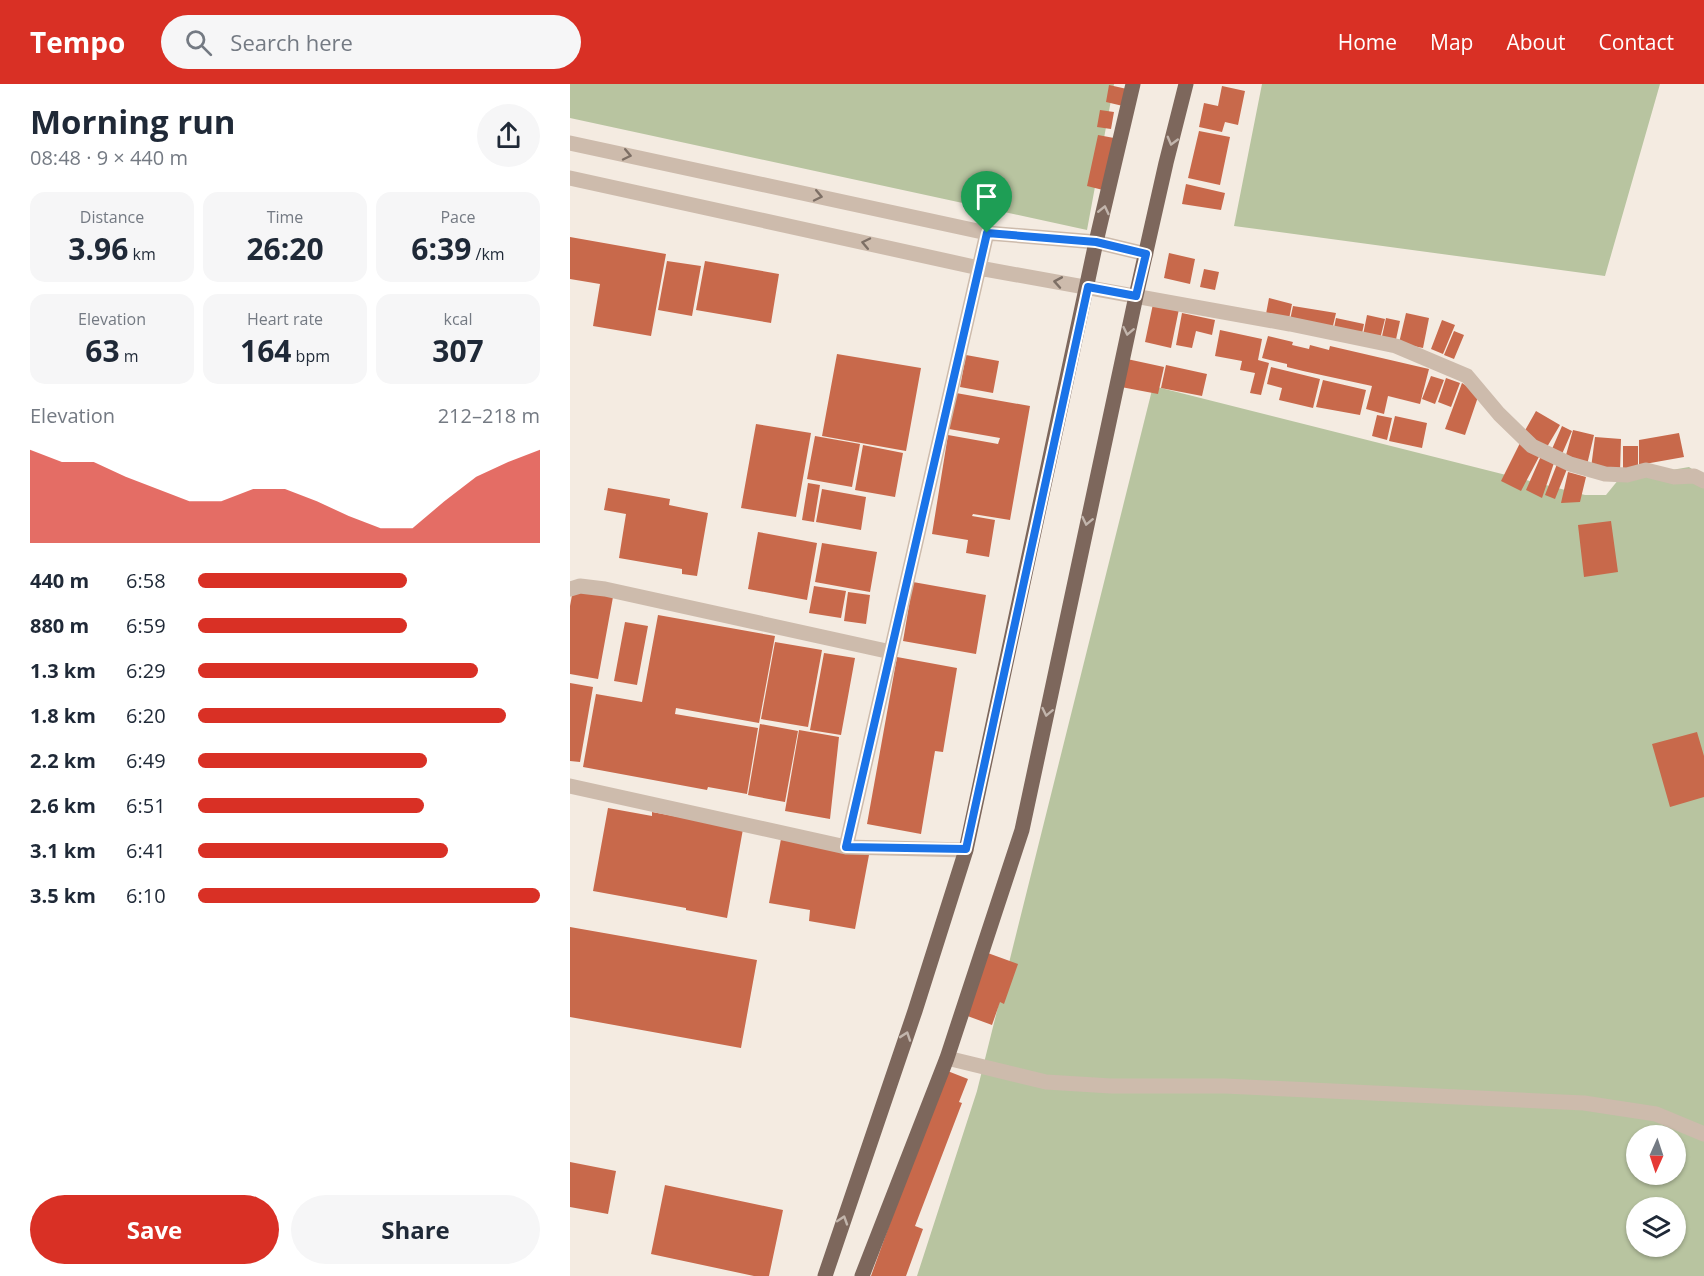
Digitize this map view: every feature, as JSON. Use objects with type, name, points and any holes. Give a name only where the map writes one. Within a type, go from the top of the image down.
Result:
[{"type":"main road","points":[[825,1276],[915,1011],[966,849],[1096,242],[1133,84]]},
{"type":"main road","points":[[862,1276],[947,1059],[1022,830],[1136,296],[1186,84]]},
{"type":"street","points":[[570,143],[987,233],[1096,242],[1146,254]]},
{"type":"street","points":[[570,178],[979,268],[1396,346],[1467,376],[1499,414],[1532,446],[1570,464],[1605,474],[1627,475],[1646,470],[1674,477],[1694,477],[1704,481]]},
{"type":"street","points":[[846,847],[987,233]]},
{"type":"street","points":[[570,590],[580,586],[605,589],[891,652]]},
{"type":"street","points":[[570,786],[846,847],[966,849]]},
{"type":"street","points":[[947,1059],[1046,1082],[1101,1086],[1225,1086],[1584,1103],[1656,1114],[1704,1134]]},
{"type":"green space","points":[[570,84],[1114,84],[1087,230],[570,118]]},
{"type":"green space","points":[[1262,84],[1660,84],[1605,276],[1234,226]]},
{"type":"green space","points":[[1153,386],[1585,495],[1606,495],[1619,479],[1689,467],[1704,477],[1704,1276],[917,1276],[977,1091]]},
{"type":"building","points":[[1109,85],[1127,89],[1123,106],[1106,102]]},
{"type":"building","points":[[1222,86],[1245,91],[1238,125],[1225,122],[1222,132],[1199,127],[1204,103],[1218,106]]},
{"type":"building","points":[[1100,110],[1114,112],[1111,129],[1097,127]]},
{"type":"building","points":[[1199,131],[1230,137],[1220,185],[1188,178]]},
{"type":"building","points":[[1098,135],[1114,138],[1103,190],[1087,186]]},
{"type":"building","points":[[1186,184],[1225,193],[1221,210],[1182,204]]},
{"type":"building","points":[[570,237],[666,254],[651,336],[593,326],[600,284],[570,279]]},
{"type":"building","points":[[1169,253],[1195,259],[1190,284],[1164,278]]},
{"type":"building","points":[[667,261],[701,266],[692,316],[658,310]]},
{"type":"building","points":[[705,261],[779,274],[771,323],[696,310]]},
{"type":"building","points":[[1204,269],[1219,272],[1215,290],[1200,287]]},
{"type":"building","points":[[1269,298],[1292,304],[1289,319],[1266,314]]},
{"type":"building","points":[[1153,304],[1179,309],[1171,348],[1145,342]]},
{"type":"building","points":[[1293,306],[1336,313],[1332,330],[1290,320]]},
{"type":"building","points":[[1182,313],[1215,320],[1212,335],[1196,331],[1192,348],[1176,345]]},
{"type":"building","points":[[1406,313],[1429,318],[1423,348],[1399,343]]},
{"type":"building","points":[[1367,315],[1385,319],[1380,339],[1363,335]]},
{"type":"building","points":[[1336,318],[1364,324],[1361,338],[1333,333]]},
{"type":"building","points":[[1386,318],[1400,321],[1395,344],[1381,341]]},
{"type":"building","points":[[1442,320],[1455,325],[1443,354],[1431,349]]},
{"type":"building","points":[[1220,330],[1262,339],[1258,360],[1269,363],[1261,395],[1250,393],[1255,373],[1240,370],[1242,361],[1215,356]]},
{"type":"building","points":[[1454,331],[1464,335],[1454,359],[1444,355]]},
{"type":"building","points":[[1268,336],[1293,342],[1292,345],[1309,349],[1310,345],[1329,350],[1330,346],[1429,369],[1420,404],[1388,396],[1384,414],[1366,409],[1372,386],[1287,367],[1287,364],[1262,358]]},
{"type":"building","points":[[837,354],[921,368],[906,451],[822,436]]},
{"type":"building","points":[[966,355],[999,361],[993,393],[960,387]]},
{"type":"building","points":[[1127,359],[1164,367],[1158,394],[1121,387]]},
{"type":"building","points":[[1166,365],[1207,374],[1202,396],[1161,388]]},
{"type":"building","points":[[1271,367],[1320,379],[1313,408],[1279,400],[1282,388],[1267,384]]},
{"type":"building","points":[[1431,376],[1444,380],[1435,404],[1422,399]]},
{"type":"building","points":[[1446,378],[1460,383],[1451,407],[1438,402]]},
{"type":"building","points":[[1323,380],[1366,390],[1360,415],[1316,407]]},
{"type":"building","points":[[1462,383],[1479,394],[1465,435],[1445,429]]},
{"type":"building","points":[[956,393],[1030,406],[1010,520],[973,514],[972,516],[995,520],[989,557],[966,553],[968,540],[932,534],[948,435],[998,444],[1000,438],[949,429]]},
{"type":"building","points":[[1536,411],[1560,425],[1547,447],[1523,434]]},
{"type":"building","points":[[1377,415],[1392,418],[1387,440],[1372,436]]},
{"type":"building","points":[[1395,416],[1427,423],[1422,448],[1389,441]]},
{"type":"building","points":[[756,424],[811,433],[796,517],[741,508]]},
{"type":"building","points":[[1562,426],[1572,431],[1562,454],[1552,449]]},
{"type":"building","points":[[1573,430],[1594,435],[1587,465],[1566,455]]},
{"type":"building","points":[[1679,433],[1684,457],[1639,465],[1639,440]]},
{"type":"building","points":[[815,436],[860,444],[852,487],[807,479]]},
{"type":"building","points":[[1595,437],[1621,439],[1620,472],[1591,468]]},
{"type":"building","points":[[1520,443],[1541,453],[1521,491],[1501,481]]},
{"type":"building","points":[[863,445],[903,453],[895,497],[855,490]]},
{"type":"building","points":[[1623,446],[1638,446],[1638,469],[1623,469]]},
{"type":"building","points":[[1541,456],[1554,463],[1542,498],[1526,490]]},
{"type":"building","points":[[1557,464],[1567,469],[1555,499],[1545,495]]},
{"type":"building","points":[[1568,472],[1586,477],[1580,502],[1561,503]]},
{"type":"building","points":[[808,483],[820,485],[814,522],[802,520]]},
{"type":"building","points":[[608,488],[670,499],[669,505],[708,513],[697,576],[682,574],[682,569],[619,558],[626,514],[604,510]]},
{"type":"building","points":[[822,489],[866,497],[861,530],[816,522]]},
{"type":"building","points":[[1611,521],[1618,572],[1584,577],[1578,525]]},
{"type":"building","points":[[758,532],[817,543],[807,600],[748,589]]},
{"type":"building","points":[[822,543],[877,552],[870,592],[815,582]]},
{"type":"building","points":[[913,582],[986,595],[976,654],[903,641]]},
{"type":"building","points":[[814,586],[846,591],[841,618],[809,613]]},
{"type":"building","points":[[573,590],[613,597],[598,679],[570,674],[570,606]]},
{"type":"building","points":[[848,592],[870,595],[866,624],[844,621]]},
{"type":"building","points":[[658,615],[775,636],[759,723],[676,708],[675,714],[758,728],[747,794],[708,787],[707,790],[583,767],[596,694],[642,702]]},
{"type":"building","points":[[625,622],[648,626],[637,685],[614,681]]},
{"type":"building","points":[[775,642],[822,650],[808,727],[761,719]]},
{"type":"building","points":[[824,653],[855,658],[841,735],[810,730]]},
{"type":"building","points":[[897,657],[957,668],[943,752],[935,751],[921,834],[867,824]]},
{"type":"building","points":[[570,683],[593,687],[580,762],[570,761]]},
{"type":"building","points":[[760,724],[798,731],[785,802],[748,795]]},
{"type":"building","points":[[799,730],[839,737],[830,819],[785,811]]},
{"type":"building","points":[[1697,732],[1704,756],[1704,797],[1670,807],[1652,744]]},
{"type":"building","points":[[608,808],[652,816],[652,812],[743,829],[727,918],[593,891]]},
{"type":"building","points":[[781,839],[869,855],[855,929],[809,921],[810,910],[769,903]]},
{"type":"building","points":[[570,927],[757,960],[741,1048],[570,1017]]},
{"type":"building","points":[[985,952],[1018,964],[1004,1004],[1000,1002],[992,1025],[962,1014]]},
{"type":"building","points":[[945,1070],[968,1079],[959,1102],[962,1103],[915,1226],[923,1229],[906,1276],[871,1276]]},
{"type":"building","points":[[570,1162],[616,1171],[608,1214],[570,1207]]},
{"type":"building","points":[[665,1185],[783,1210],[769,1276],[754,1276],[651,1254]]},
{"type":"route","points":[[987,233],[1096,242],[1146,254],[1136,296],[1088,287],[966,849],[846,847],[979,268],[987,233]]}]
